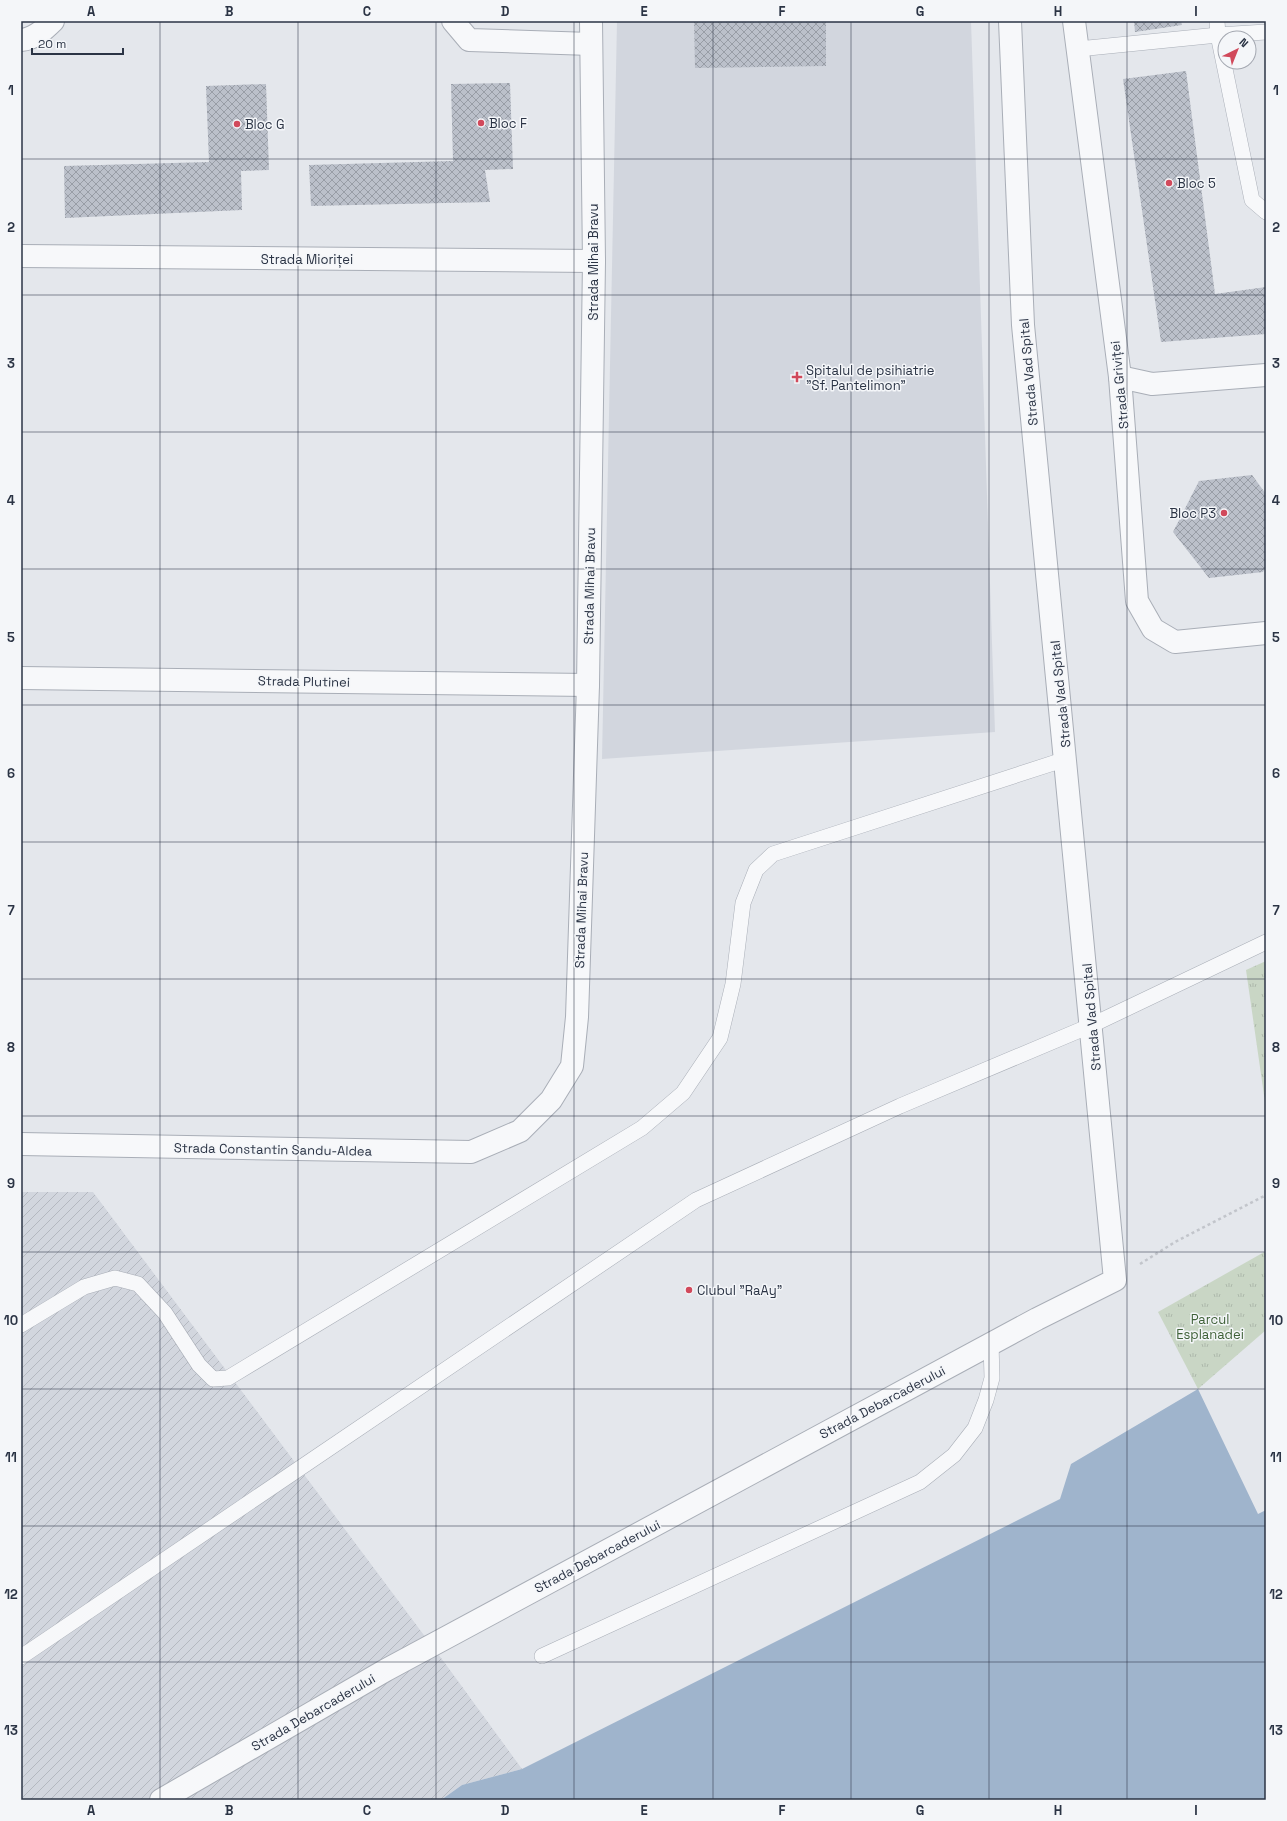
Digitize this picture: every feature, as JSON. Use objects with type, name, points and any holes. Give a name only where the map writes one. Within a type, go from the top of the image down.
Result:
[{"type":"street","points":[[21,40],[29,39],[53,21]]},
{"type":"street","points":[[453,21],[469,40],[591,44]]},
{"type":"street","name":"Strada Mihai Bravu","points":[[520,1131],[551,1100],[572,1066],[577,1017],[588,685],[594,261],[591,21]]},
{"type":"street","name":"Strada Vad Spital","points":[[1010,21],[1023,326],[1092,1025],[1115,1280]]},
{"type":"street","name":"Strada Griviței","points":[[1074,21],[1120,378],[1137,601],[1153,629],[1175,642],[1266,633]]},
{"type":"street","name":"Strada Mioriței","points":[[21,256],[594,261]]},
{"type":"street","points":[[1120,378],[1152,384],[1266,375]]},
{"type":"street","name":"Strada Plutinei","points":[[21,678],[588,685]]},
{"type":"street","name":"Strada Constantin Sandu-Aldea","points":[[21,1144],[471,1152],[520,1131]]},
{"type":"street","name":"Strada Debarcaderului","points":[[161,1800],[386,1670],[991,1343],[1115,1280]]},
{"type":"lane","points":[[1078,49],[1217,28],[1266,32]]},
{"type":"lane","points":[[1217,28],[1252,200],[1266,212]]},
{"type":"lane","points":[[21,1325],[84,1287],[115,1278],[138,1284],[161,1308],[199,1365],[213,1379],[228,1378],[642,1128],[683,1093],[720,1038],[733,984],[743,903],[756,870],[773,854],[1066,759]]},
{"type":"lane","points":[[21,1657],[696,1200],[900,1106],[1092,1025],[1266,942]]},
{"type":"lane","points":[[542,1656],[920,1482],[954,1455],[975,1428],[986,1400],[992,1378],[991,1343]]},
{"type":"path","points":[[1115,1280],[1175,1242],[1266,1196]]},
{"type":"shaded area","name":"Spitalul de psihiatrie \"Sf. Pantelimon\"","points":[[617,21],[971,21],[995,732],[602,759]]},
{"type":"shaded area","points":[[21,1192],[93,1192],[447,1666],[522,1769],[462,1785],[441,1800],[21,1800]]},
{"type":"green space","points":[[1266,961],[1266,1109],[1246,970]]},
{"type":"green space","name":"Parcul Esplanadei","points":[[1266,1251],[1266,1330],[1198,1389],[1158,1312]]},
{"type":"water","points":[[1198,1389],[1258,1514],[1266,1510],[1266,1800],[441,1800],[462,1785],[522,1769],[1060,1499],[1071,1464]]},
{"type":"building","points":[[694,21],[826,21],[826,66],[695,68]]},
{"type":"building","points":[[1134,21],[1181,21],[1182,25],[1135,32]]},
{"type":"building","name":"Bloc 5","points":[[1186,71],[1215,294],[1266,287],[1266,334],[1161,342],[1123,79]]},
{"type":"building","name":"Bloc F","points":[[510,83],[513,169],[485,170],[490,202],[311,206],[309,165],[453,161],[451,84]]},
{"type":"building","name":"Bloc G","points":[[266,84],[269,170],[241,171],[242,210],[65,218],[64,166],[209,162],[206,86]]},
{"type":"building","name":"Bloc P3","points":[[1252,475],[1266,494],[1266,566],[1263,572],[1209,578],[1173,532],[1199,481]]},
{"type":"place","name":"Bloc F","points":[[481,123]]},
{"type":"place","name":"Bloc G","points":[[237,124]]},
{"type":"place","name":"Bloc 5","points":[[1169,183]]},
{"type":"place","name":"Spitalul de psihiatrie \"Sf. Pantelimon\"","points":[[797,377]]},
{"type":"place","name":"Bloc P3","points":[[1224,513]]},
{"type":"place","name":"Clubul \"RaAy\"","points":[[689,1290]]}]
